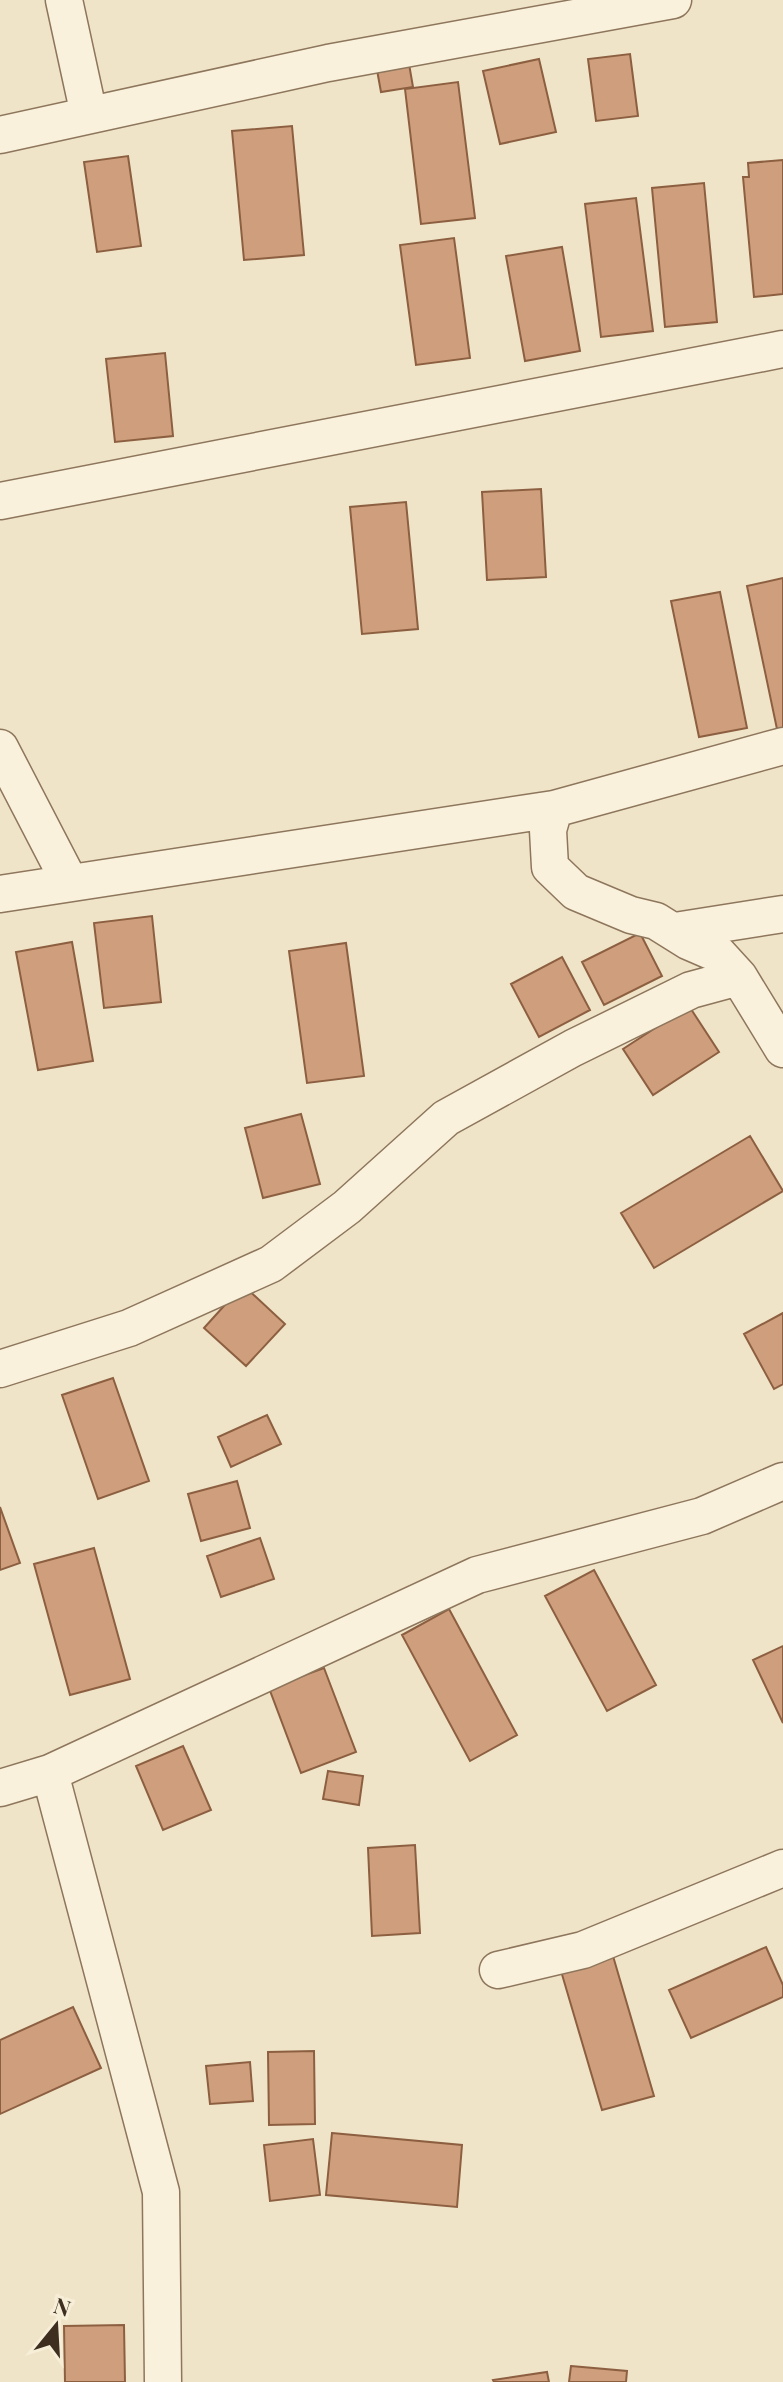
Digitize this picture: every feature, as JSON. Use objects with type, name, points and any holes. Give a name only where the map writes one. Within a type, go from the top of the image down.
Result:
[{"type":"street","points":[[64,0],[89,115]]},
{"type":"street","points":[[0,135],[328,63],[673,0]]},
{"type":"street","points":[[0,501],[783,349]]},
{"type":"street","points":[[0,894],[554,809],[783,746]]},
{"type":"street","points":[[0,748],[70,883]]},
{"type":"street","points":[[554,809],[548,830],[550,867],[576,892],[631,915],[656,921],[688,941],[718,954],[739,977],[783,1049]]},
{"type":"street","points":[[675,931],[783,914]]},
{"type":"street","points":[[0,1369],[129,1328],[271,1264],[347,1207],[446,1118],[573,1048],[691,990],[739,977]]},
{"type":"street","points":[[0,1788],[50,1773],[477,1575],[702,1516],[783,1481]]},
{"type":"street","points":[[50,1773],[161,2192],[163,2382]]},
{"type":"street","points":[[498,1970],[583,1950],[783,1868]]},
{"type":"building","points":[[630,54],[638,116],[596,121],[588,59]]},
{"type":"building","points":[[539,59],[556,132],[500,144],[483,71]]},
{"type":"building","points":[[409,64],[413,87],[381,92],[377,70]]},
{"type":"building","points":[[458,82],[475,218],[421,224],[405,89]]},
{"type":"building","points":[[292,126],[304,255],[244,260],[232,131]]},
{"type":"building","points":[[128,156],[141,246],[97,252],[84,162]]},
{"type":"building","points":[[783,160],[783,294],[754,297],[743,177],[749,177],[748,163]]},
{"type":"building","points":[[704,183],[717,322],[665,327],[652,188]]},
{"type":"building","points":[[636,198],[653,331],[601,337],[585,204]]},
{"type":"building","points":[[454,238],[470,358],[416,365],[400,245]]},
{"type":"building","points":[[562,247],[580,351],[525,361],[506,256]]},
{"type":"building","points":[[165,353],[173,436],[115,442],[106,359]]},
{"type":"building","points":[[541,489],[546,577],[487,580],[482,492]]},
{"type":"building","points":[[406,502],[418,629],[362,634],[350,507]]},
{"type":"building","points":[[783,578],[783,728],[777,729],[747,586]]},
{"type":"building","points":[[720,592],[747,728],[699,737],[671,601]]},
{"type":"building","points":[[152,916],[161,1002],[104,1008],[94,923]]},
{"type":"building","points":[[640,933],[662,976],[604,1005],[582,962]]},
{"type":"building","points":[[72,942],[93,1061],[38,1070],[16,952]]},
{"type":"building","points":[[346,943],[364,1076],[307,1083],[289,951]]},
{"type":"building","points":[[562,957],[590,1010],[539,1037],[511,984]]},
{"type":"building","points":[[689,1006],[719,1052],[653,1095],[623,1049]]},
{"type":"building","points":[[301,1114],[320,1184],[263,1198],[245,1128]]},
{"type":"building","points":[[750,1136],[783,1191],[654,1268],[621,1213]]},
{"type":"building","points":[[243,1285],[285,1324],[246,1366],[204,1328]]},
{"type":"building","points":[[783,1313],[783,1384],[774,1389],[744,1334]]},
{"type":"building","points":[[113,1378],[149,1481],[98,1499],[62,1395]]},
{"type":"building","points":[[267,1415],[281,1444],[231,1467],[218,1437]]},
{"type":"building","points":[[237,1481],[250,1528],[201,1541],[188,1494]]},
{"type":"building","points":[[0,1507],[20,1563],[0,1570]]},
{"type":"building","points":[[260,1538],[274,1579],[221,1597],[207,1556]]},
{"type":"building","points":[[94,1548],[130,1679],[70,1695],[34,1564]]},
{"type":"building","points":[[594,1570],[656,1685],[607,1711],[545,1596]]},
{"type":"building","points":[[449,1609],[517,1735],[470,1761],[402,1635]]},
{"type":"building","points":[[783,1646],[783,1723],[753,1660]]},
{"type":"building","points":[[324,1668],[356,1752],[301,1773],[269,1688]]},
{"type":"building","points":[[183,1746],[211,1810],[163,1830],[136,1766]]},
{"type":"building","points":[[328,1771],[363,1776],[359,1805],[323,1799]]},
{"type":"building","points":[[415,1845],[420,1933],[372,1936],[368,1848]]},
{"type":"building","points":[[766,1947],[783,1985],[783,1997],[691,2038],[669,1990]]},
{"type":"building","points":[[613,1956],[654,2096],[602,2110],[561,1971]]},
{"type":"building","points":[[73,2007],[101,2068],[0,2114],[0,2040]]},
{"type":"building","points":[[314,2051],[315,2124],[269,2125],[268,2052]]},
{"type":"building","points":[[250,2062],[253,2101],[210,2104],[206,2066]]},
{"type":"building","points":[[332,2133],[462,2145],[457,2207],[326,2195]]},
{"type":"building","points":[[313,2139],[320,2195],[270,2201],[264,2145]]},
{"type":"building","points":[[124,2325],[125,2382],[65,2382],[64,2326]]},
{"type":"building","points":[[571,2366],[627,2371],[626,2382],[569,2382]]},
{"type":"building","points":[[547,2372],[549,2382],[493,2380]]}]
